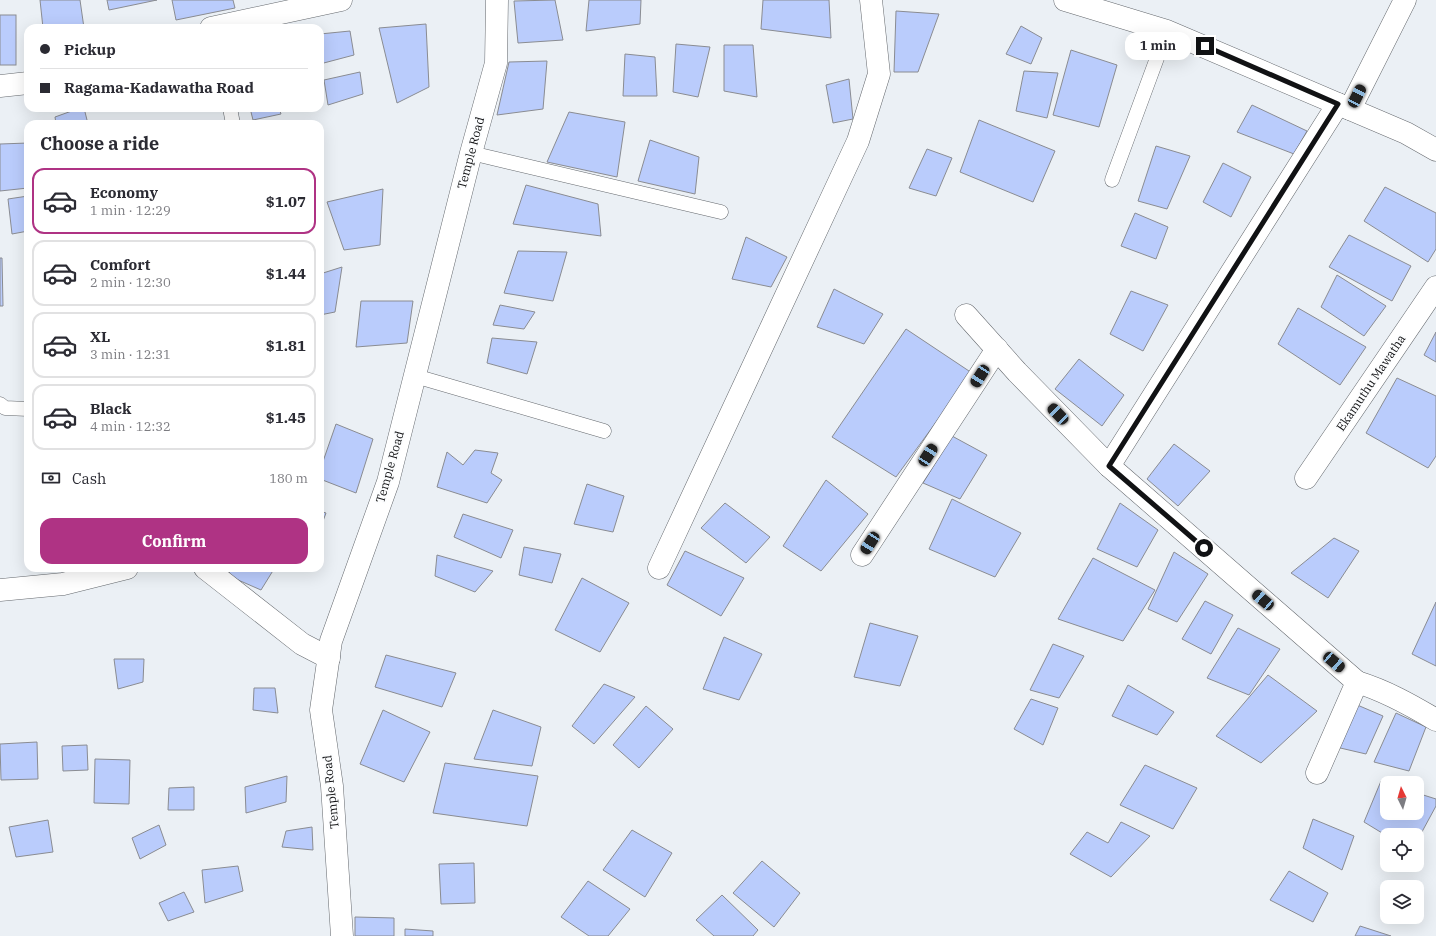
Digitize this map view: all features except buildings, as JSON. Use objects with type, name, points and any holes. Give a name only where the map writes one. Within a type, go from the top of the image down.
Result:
[{"type":"street","points":[[228,24],[341,0]]},
{"type":"street","name":"Temple Road","points":[[342,936],[332,786],[321,710],[328,658],[331,641],[388,482],[471,153],[496,63],[497,0]]},
{"type":"street","points":[[659,568],[858,141],[879,74],[871,0]]},
{"type":"street","points":[[1065,0],[1168,31],[1406,134],[1436,150]]},
{"type":"street","points":[[1109,466],[1344,107],[1406,0]]},
{"type":"street","points":[[0,86],[24,83]]},
{"type":"street","name":"Ekamuthu Mawatha","points":[[1306,478],[1436,287]]},
{"type":"street","points":[[966,315],[1109,466],[1357,682],[1376,688],[1436,720]]},
{"type":"street","points":[[862,555],[997,349]]},
{"type":"street","points":[[0,590],[63,584],[111,572]]},
{"type":"street","points":[[210,572],[302,644],[328,658]]},
{"type":"street","points":[[1317,773],[1357,682]]},
{"type":"lane","points":[[1112,180],[1168,31]]},
{"type":"lane","points":[[471,153],[721,212]]},
{"type":"lane","points":[[415,376],[604,431]]},
{"type":"lane","points":[[0,404],[5,408],[24,410]]},
{"type":"route","points":[[1204,548],[1109,466],[1338,104],[1205,46]]}]
